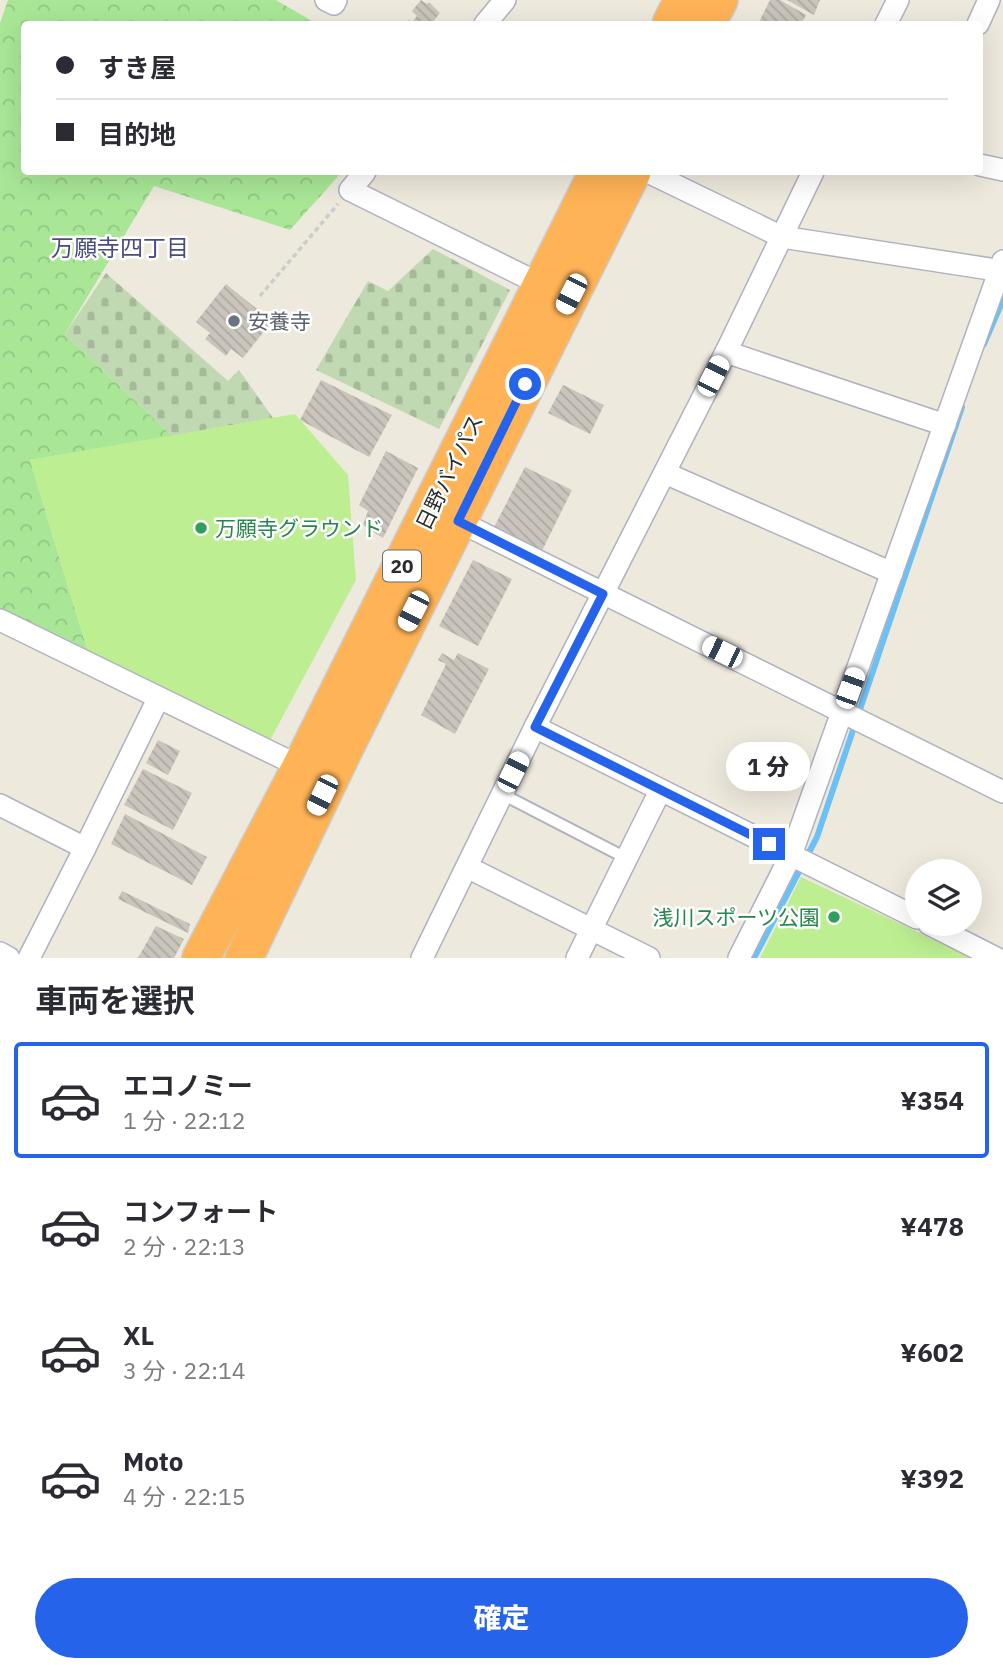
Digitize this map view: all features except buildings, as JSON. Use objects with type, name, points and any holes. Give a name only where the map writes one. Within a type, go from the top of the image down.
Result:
[{"type":"highway","points":[[672,21],[683,0]]},
{"type":"highway","points":[[708,21],[719,0]]},
{"type":"highway","name":"日野バイパス","points":[[201,958],[302,767],[597,175]]},
{"type":"highway","name":"日野バイパス","points":[[244,958],[345,747],[631,175]]},
{"type":"street","points":[[326,0],[334,4],[336,0]]},
{"type":"street","points":[[488,21],[505,0]]},
{"type":"street","points":[[888,21],[898,0]]},
{"type":"street","points":[[979,21],[989,0]]},
{"type":"street","points":[[983,166],[1003,170]]},
{"type":"street","points":[[362,175],[350,190],[542,285]]},
{"type":"street","points":[[654,175],[782,237],[1001,268],[791,855],[739,958]]},
{"type":"street","points":[[422,958],[535,727],[726,352],[812,175]]},
{"type":"street","points":[[726,352],[945,425]]},
{"type":"street","points":[[665,473],[892,573]]},
{"type":"street","points":[[458,521],[1003,792]]},
{"type":"street","points":[[0,620],[302,767]]},
{"type":"street","points":[[29,958],[158,699]]},
{"type":"street","points":[[535,727],[905,912]]},
{"type":"street","points":[[577,958],[660,791]]},
{"type":"street","points":[[0,805],[85,848]]},
{"type":"street","points":[[467,867],[649,958]]},
{"type":"street","points":[[953,936],[996,958]]},
{"type":"street","points":[[0,953],[9,958]]},
{"type":"lane","points":[[502,794],[626,858]]},
{"type":"path","points":[[260,296],[350,190]]},
{"type":"green space","points":[[8,0],[276,0],[312,21],[21,21],[21,175],[339,175],[290,230],[154,186],[65,334],[172,436],[30,460],[90,659],[0,614],[0,23]]},
{"type":"green space","points":[[433,249],[510,290],[439,429],[316,370],[368,281],[388,291]]},
{"type":"green space","points":[[106,273],[228,381],[239,370],[273,418],[172,436],[65,334]]},
{"type":"green space","name":"万願寺グラウンド","points":[[295,414],[348,475],[356,580],[268,744],[90,659],[30,460]]},
{"type":"green space","name":"浅川スポーツ公園","points":[[801,877],[905,926],[905,936],[926,936],[973,958],[760,958]]},
{"type":"waterway","points":[[984,344],[1003,300]]},
{"type":"waterway","points":[[754,958],[817,837],[962,407]]},
{"type":"place","name":"安養寺","points":[[234,321]]},
{"type":"place","name":"万願寺グラウンド","points":[[201,528]]},
{"type":"place","name":"浅川スポーツ公園","points":[[834,917]]},
{"type":"district","name":"万願寺四丁目","points":[[120,247]]},
{"type":"route","points":[[525,384],[458,521],[603,594],[535,727],[769,844]]}]
